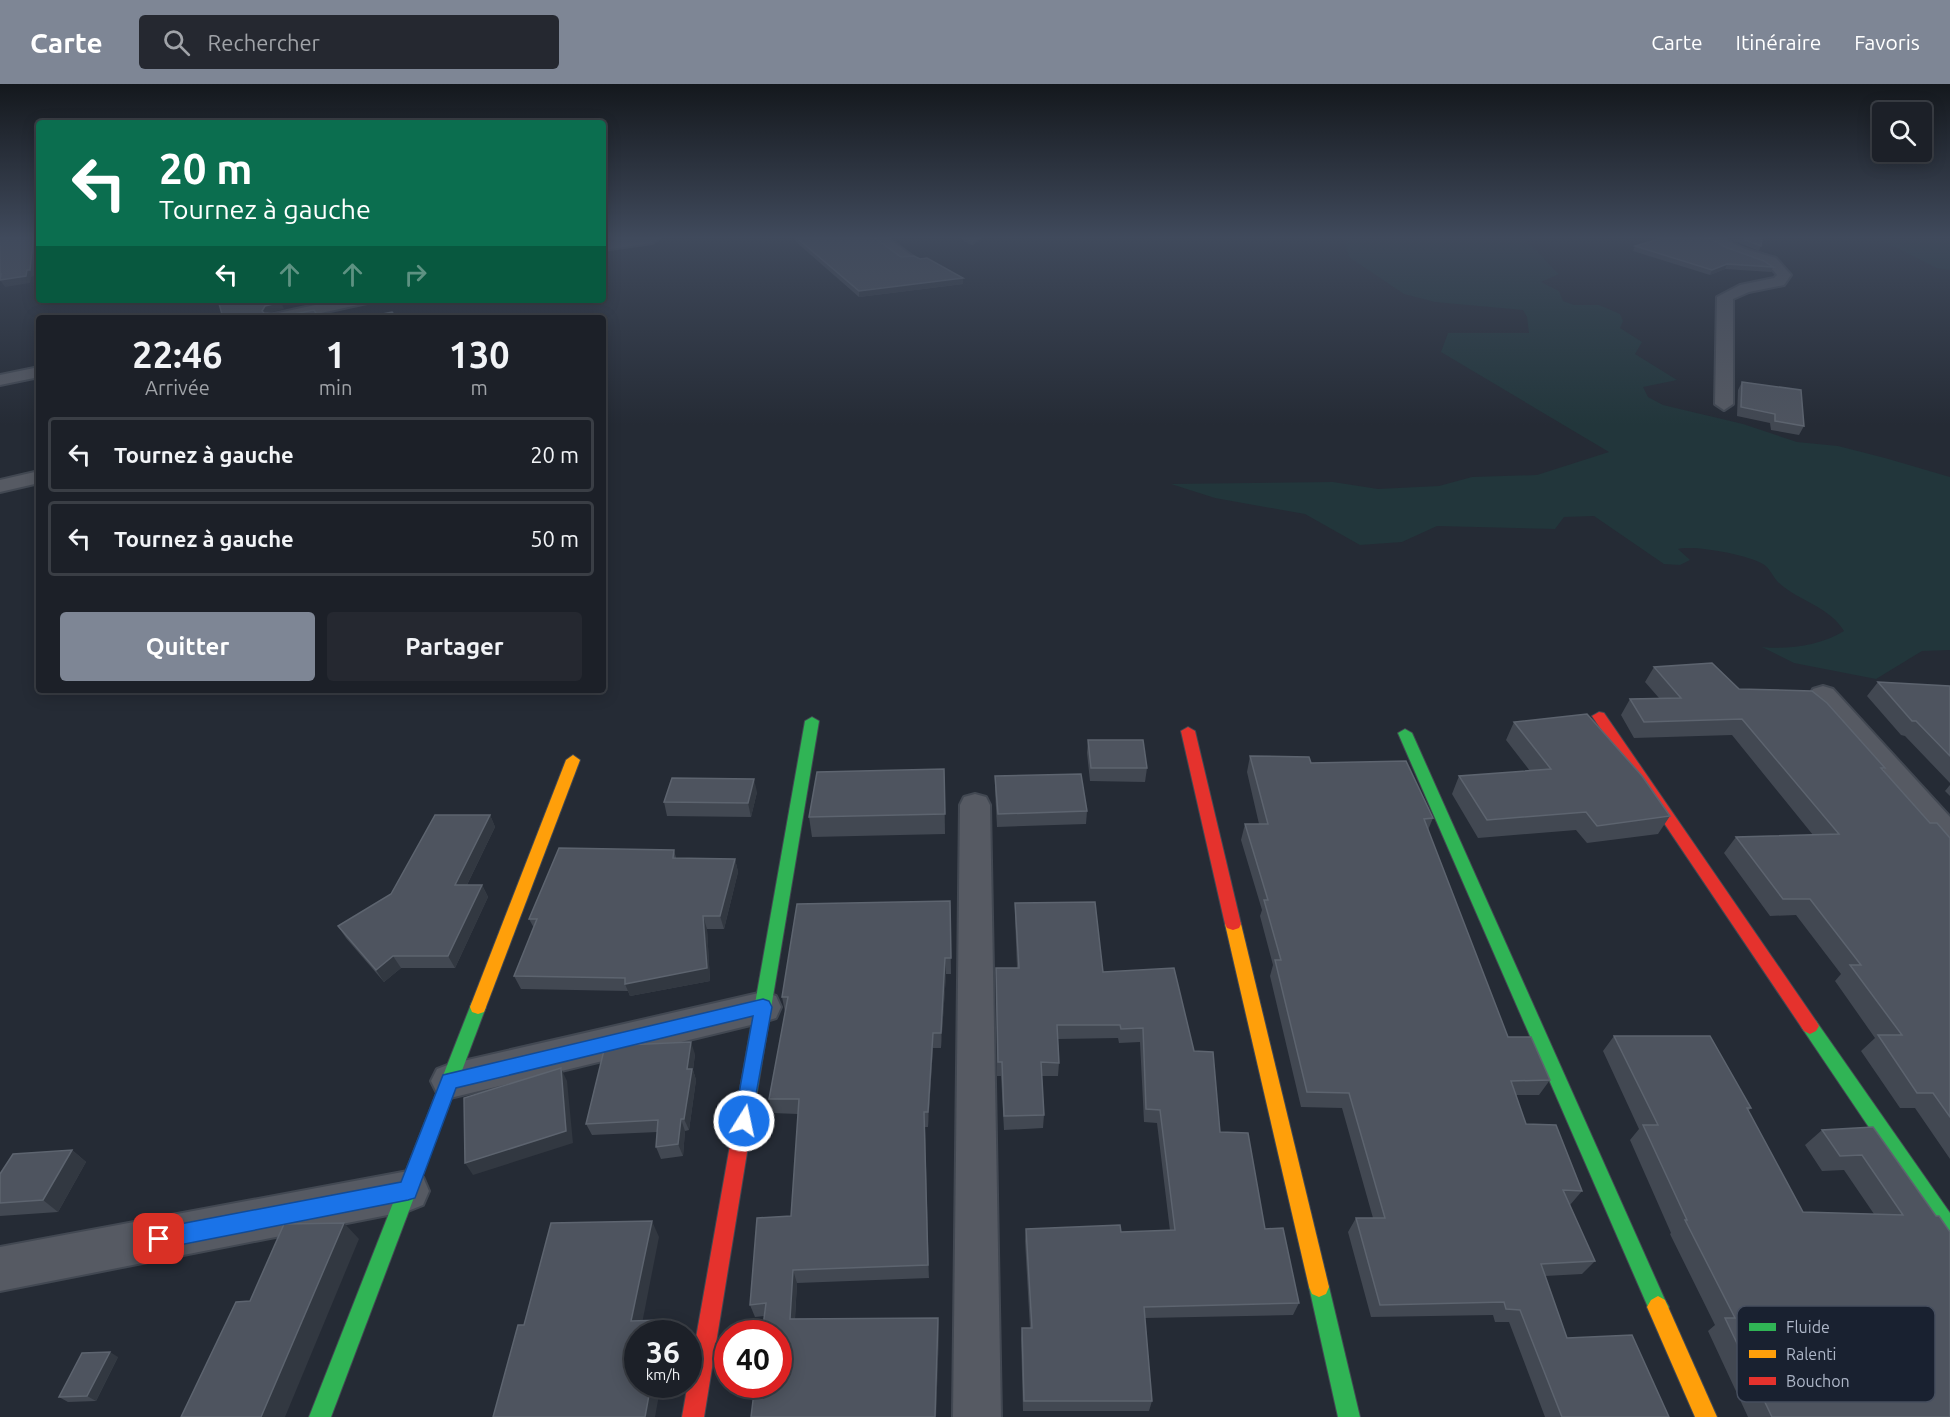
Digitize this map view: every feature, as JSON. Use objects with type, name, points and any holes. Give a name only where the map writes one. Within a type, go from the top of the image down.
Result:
[{"type":"street","points":[[1724,404],[1725,301]]},
{"type":"street","points":[[291,315],[348,303]]},
{"type":"street","points":[[0,380],[36,373]]},
{"type":"street","points":[[0,486],[36,478]]},
{"type":"street","points":[[1823,695],[1950,837]]},
{"type":"street","points":[[1599,716],[1950,1230]]},
{"type":"street","points":[[693,1417],[812,721]]},
{"type":"street","points":[[1188,731],[1349,1417]]},
{"type":"street","points":[[1406,733],[1706,1417]]},
{"type":"street","points":[[320,1417],[573,760]]},
{"type":"street","points":[[975,805],[977,1417]]},
{"type":"street","points":[[450,1081],[763,1007]]},
{"type":"street","points":[[0,1269],[408,1191]]},
{"type":"green space","points":[[1432,301],[1564,301],[1574,305],[1599,305],[1620,314],[1623,321],[1620,328],[1642,342],[1635,354],[1677,380],[1643,387],[1648,397],[1663,405],[1743,424],[1797,442],[1838,446],[1950,477],[1950,650],[1922,651],[1876,679],[1794,663],[1762,647],[1783,648],[1805,645],[1825,640],[1844,631],[1830,615],[1786,589],[1765,566],[1734,554],[1686,548],[1678,549],[1690,560],[1680,565],[1664,564],[1594,516],[1564,517],[1555,529],[1437,526],[1402,542],[1360,545],[1305,514],[1215,498],[1171,484],[1333,482],[1378,489],[1439,486],[1472,477],[1537,475],[1609,452],[1441,352],[1448,333],[1529,333],[1527,317],[1523,310]]},
{"type":"building","points":[[219,303],[277,303],[265,306],[262,311],[289,315],[222,315]]},
{"type":"building","points":[[314,310],[317,315],[289,315]]},
{"type":"building","points":[[392,312],[394,315],[378,315]]},
{"type":"building","points":[[1742,382],[1801,390],[1804,426],[1775,421],[1775,414],[1741,407]]},
{"type":"building","points":[[1712,663],[1739,689],[1812,691],[1827,703],[1930,823],[1937,823],[1950,838],[1950,1117],[1933,1093],[1917,1093],[1878,1035],[1902,1035],[1850,965],[1861,965],[1810,899],[1783,899],[1736,837],[1839,834],[1742,719],[1644,722],[1630,699],[1681,698],[1654,667]]},
{"type":"building","points":[[1878,682],[1950,686],[1950,756],[1916,721],[1912,721]]},
{"type":"building","points":[[1587,714],[1642,776],[1670,816],[1597,826],[1586,812],[1487,820],[1459,776],[1551,769],[1514,722]]},
{"type":"building","points":[[1088,740],[1143,740],[1147,768],[1091,768]]},
{"type":"building","points":[[1250,756],[1309,757],[1311,763],[1406,761],[1433,818],[1424,819],[1508,1037],[1531,1037],[1550,1080],[1511,1081],[1526,1124],[1556,1125],[1582,1191],[1563,1190],[1595,1261],[1541,1264],[1567,1338],[1632,1335],[1669,1417],[1562,1417],[1520,1310],[1506,1309],[1504,1302],[1380,1305],[1356,1218],[1385,1218],[1349,1093],[1307,1092],[1275,960],[1281,960],[1264,900],[1268,900],[1245,824],[1268,824]]},
{"type":"building","points":[[944,769],[945,814],[809,817],[817,772]]},
{"type":"building","points":[[1081,774],[1087,811],[998,814],[995,776]]},
{"type":"building","points":[[672,778],[754,779],[748,803],[664,802]]},
{"type":"building","points":[[435,815],[490,815],[455,885],[482,885],[448,956],[393,956],[376,970],[338,926],[391,894]]},
{"type":"building","points":[[559,848],[674,850],[673,858],[735,859],[720,916],[703,916],[707,968],[625,984],[625,978],[514,976],[537,919],[529,919]]},
{"type":"building","points":[[950,901],[951,958],[945,958],[941,1033],[933,1033],[928,1112],[924,1112],[928,1265],[793,1270],[790,1319],[938,1318],[935,1417],[751,1417],[753,1398],[792,1398],[792,1320],[764,1320],[766,1303],[750,1305],[757,1218],[791,1216],[799,1099],[769,1099],[788,997],[782,997],[797,904]]},
{"type":"building","points":[[1095,902],[1103,972],[1174,968],[1194,1051],[1213,1052],[1220,1132],[1248,1133],[1265,1229],[1283,1228],[1299,1303],[1144,1307],[1152,1401],[1024,1401],[1022,1328],[1032,1328],[1026,1229],[1120,1225],[1121,1232],[1175,1230],[1160,1110],[1146,1109],[1143,1028],[1121,1029],[1120,1025],[1057,1025],[1059,1063],[1041,1062],[1044,1115],[1004,1116],[1002,1062],[998,1062],[996,968],[1019,968],[1015,903]]},
{"type":"building","points":[[1614,1036],[1710,1036],[1751,1108],[1747,1108],[1803,1212],[1903,1215],[1862,1155],[1840,1156],[1822,1130],[1873,1127],[1936,1216],[1939,1216],[1950,1232],[1950,1417],[1772,1417],[1765,1402],[1935,1402],[1935,1306],[1737,1306],[1737,1343],[1725,1318],[1735,1318],[1685,1220],[1687,1220],[1643,1125],[1658,1125]]},
{"type":"building","points":[[691,1042],[687,1069],[692,1069],[678,1144],[656,1147],[658,1120],[586,1124],[604,1050],[625,1045]]},
{"type":"building","points":[[561,1068],[566,1131],[465,1163],[464,1098]]},
{"type":"building","points":[[72,1150],[43,1200],[0,1203],[0,1174],[13,1154]]},
{"type":"building","points":[[652,1221],[631,1320],[624,1320],[624,1398],[648,1398],[645,1417],[493,1417],[518,1325],[524,1325],[551,1223]]},
{"type":"building","points":[[344,1223],[261,1417],[181,1417],[236,1302],[250,1301],[284,1224]]},
{"type":"building","points":[[110,1352],[87,1396],[59,1397],[82,1353]]},
{"type":"traffic: fast","points":[[741,1134],[812,721]]},
{"type":"traffic: fast","points":[[1405,733],[1658,1307]]},
{"type":"traffic: fast","points":[[320,1417],[478,1007]]},
{"type":"traffic: fast","points":[[1810,1026],[1950,1230]]},
{"type":"traffic: fast","points":[[1319,1287],[1349,1417]]},
{"type":"traffic: slow","points":[[478,1007],[573,760]]},
{"type":"traffic: slow","points":[[1233,924],[1319,1287]]},
{"type":"traffic: slow","points":[[1658,1307],[1706,1417]]},
{"type":"traffic: jam","points":[[1599,716],[1810,1026]]},
{"type":"traffic: jam","points":[[1188,731],[1233,924]]},
{"type":"traffic: jam","points":[[693,1417],[741,1134]]},
{"type":"route","points":[[159,1239],[408,1191],[450,1081],[763,1007],[744,1121]]}]
